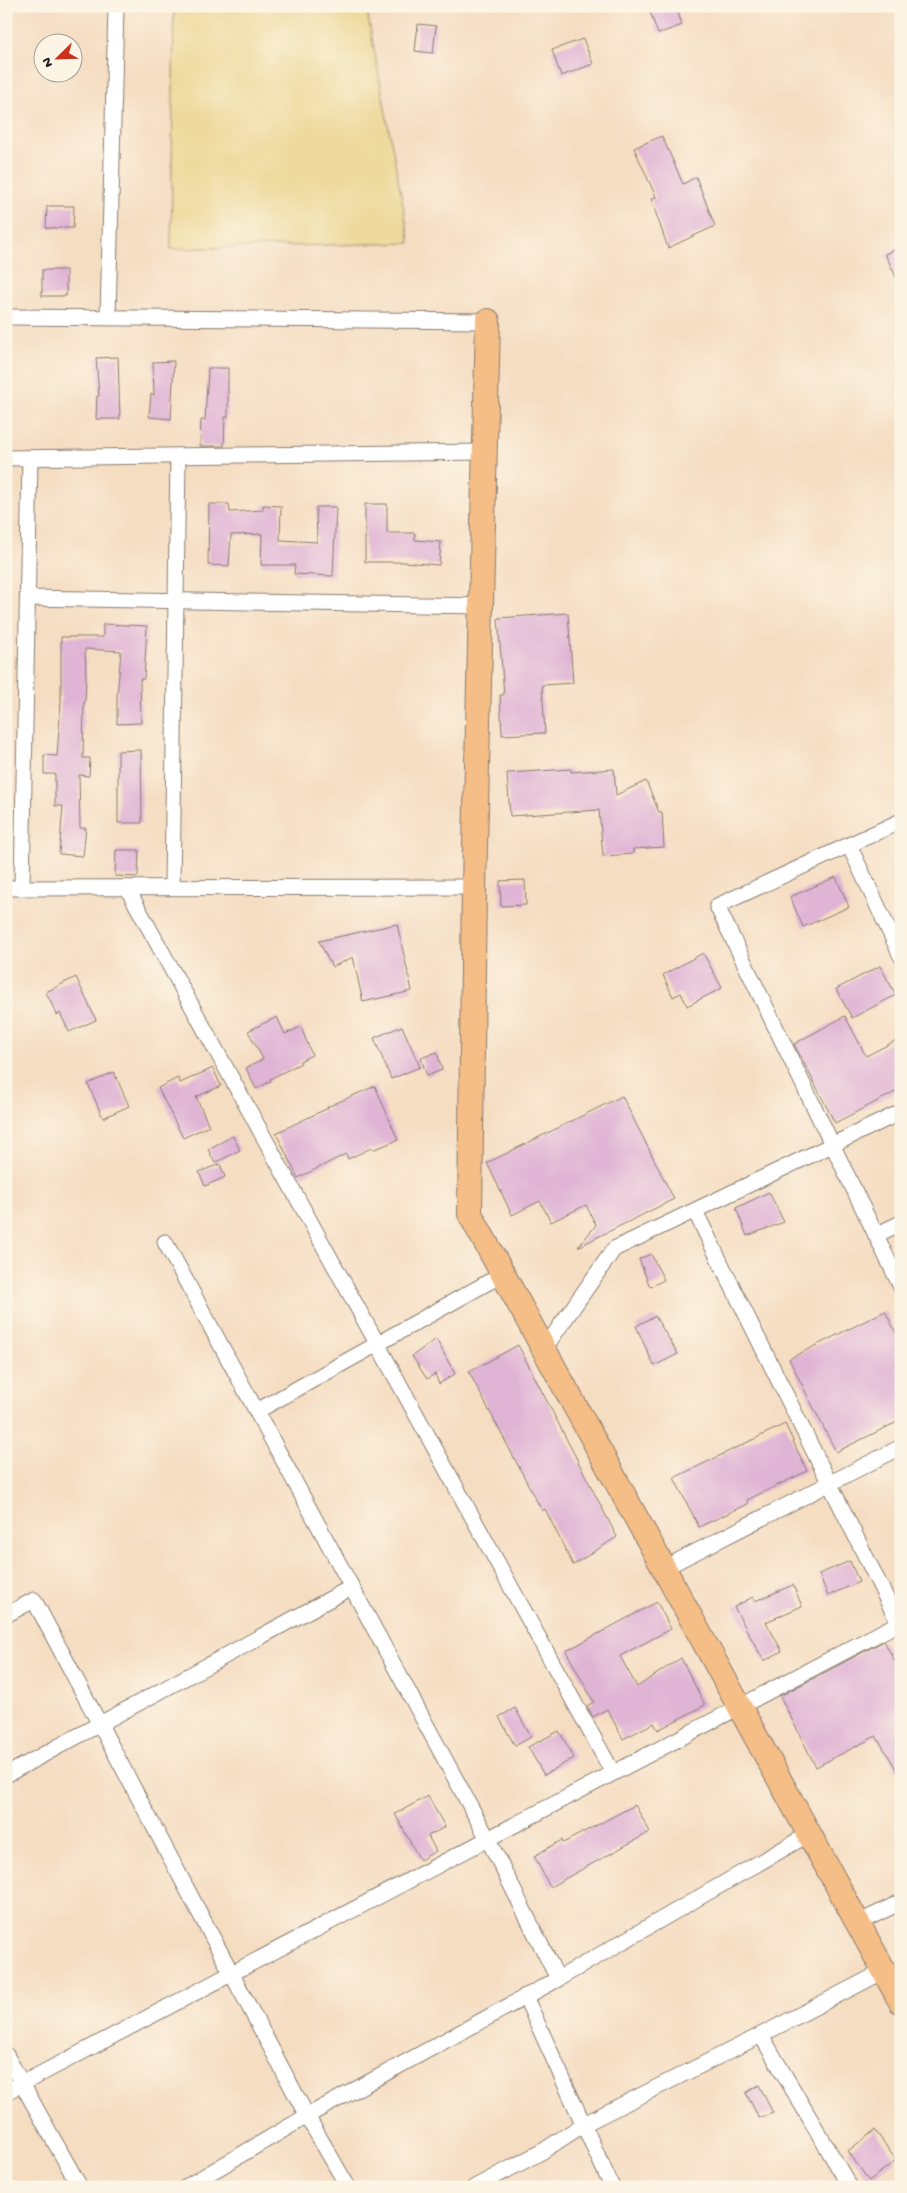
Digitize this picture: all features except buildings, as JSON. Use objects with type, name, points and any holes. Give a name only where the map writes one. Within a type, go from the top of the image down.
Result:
[{"type":"main road","points":[[488,321],[474,887],[470,1214],[901,2002]]},
{"type":"street","points":[[108,316],[116,6]]},
{"type":"street","points":[[6,316],[488,321]]},
{"type":"street","points":[[6,458],[485,452]]},
{"type":"street","points":[[172,887],[178,456]]},
{"type":"street","points":[[22,888],[30,458]]},
{"type":"street","points":[[28,598],[481,606]]},
{"type":"street","points":[[901,821],[717,906],[901,1287]]},
{"type":"street","points":[[849,845],[901,956]]},
{"type":"street","points":[[6,888],[474,887]]},
{"type":"street","points":[[127,888],[613,1773]]},
{"type":"street","points":[[544,1349],[614,1250],[901,1112]]},
{"type":"street","points":[[6,2092],[740,1706],[900,1624],[695,1211]]},
{"type":"street","points":[[876,1235],[901,1223]]},
{"type":"street","points":[[165,1242],[488,1839],[558,1979]]},
{"type":"street","points":[[256,1411],[503,1274]]},
{"type":"street","points":[[664,1568],[901,1448]]},
{"type":"street","points":[[6,1776],[352,1587]]},
{"type":"street","points":[[6,1614],[34,1600],[231,1974],[307,2116],[348,2187]]},
{"type":"street","points":[[186,2187],[307,2116],[558,1979],[809,1834]]},
{"type":"street","points":[[858,1923],[901,1902]]},
{"type":"street","points":[[475,2187],[543,2151],[584,2124],[761,2036],[884,1971]]},
{"type":"street","points":[[525,1996],[612,2187]]},
{"type":"street","points":[[761,2036],[850,2187]]},
{"type":"street","points":[[6,2055],[80,2187]]},
{"type":"sand","points":[[174,6],[366,6],[410,243],[171,249]]}]
